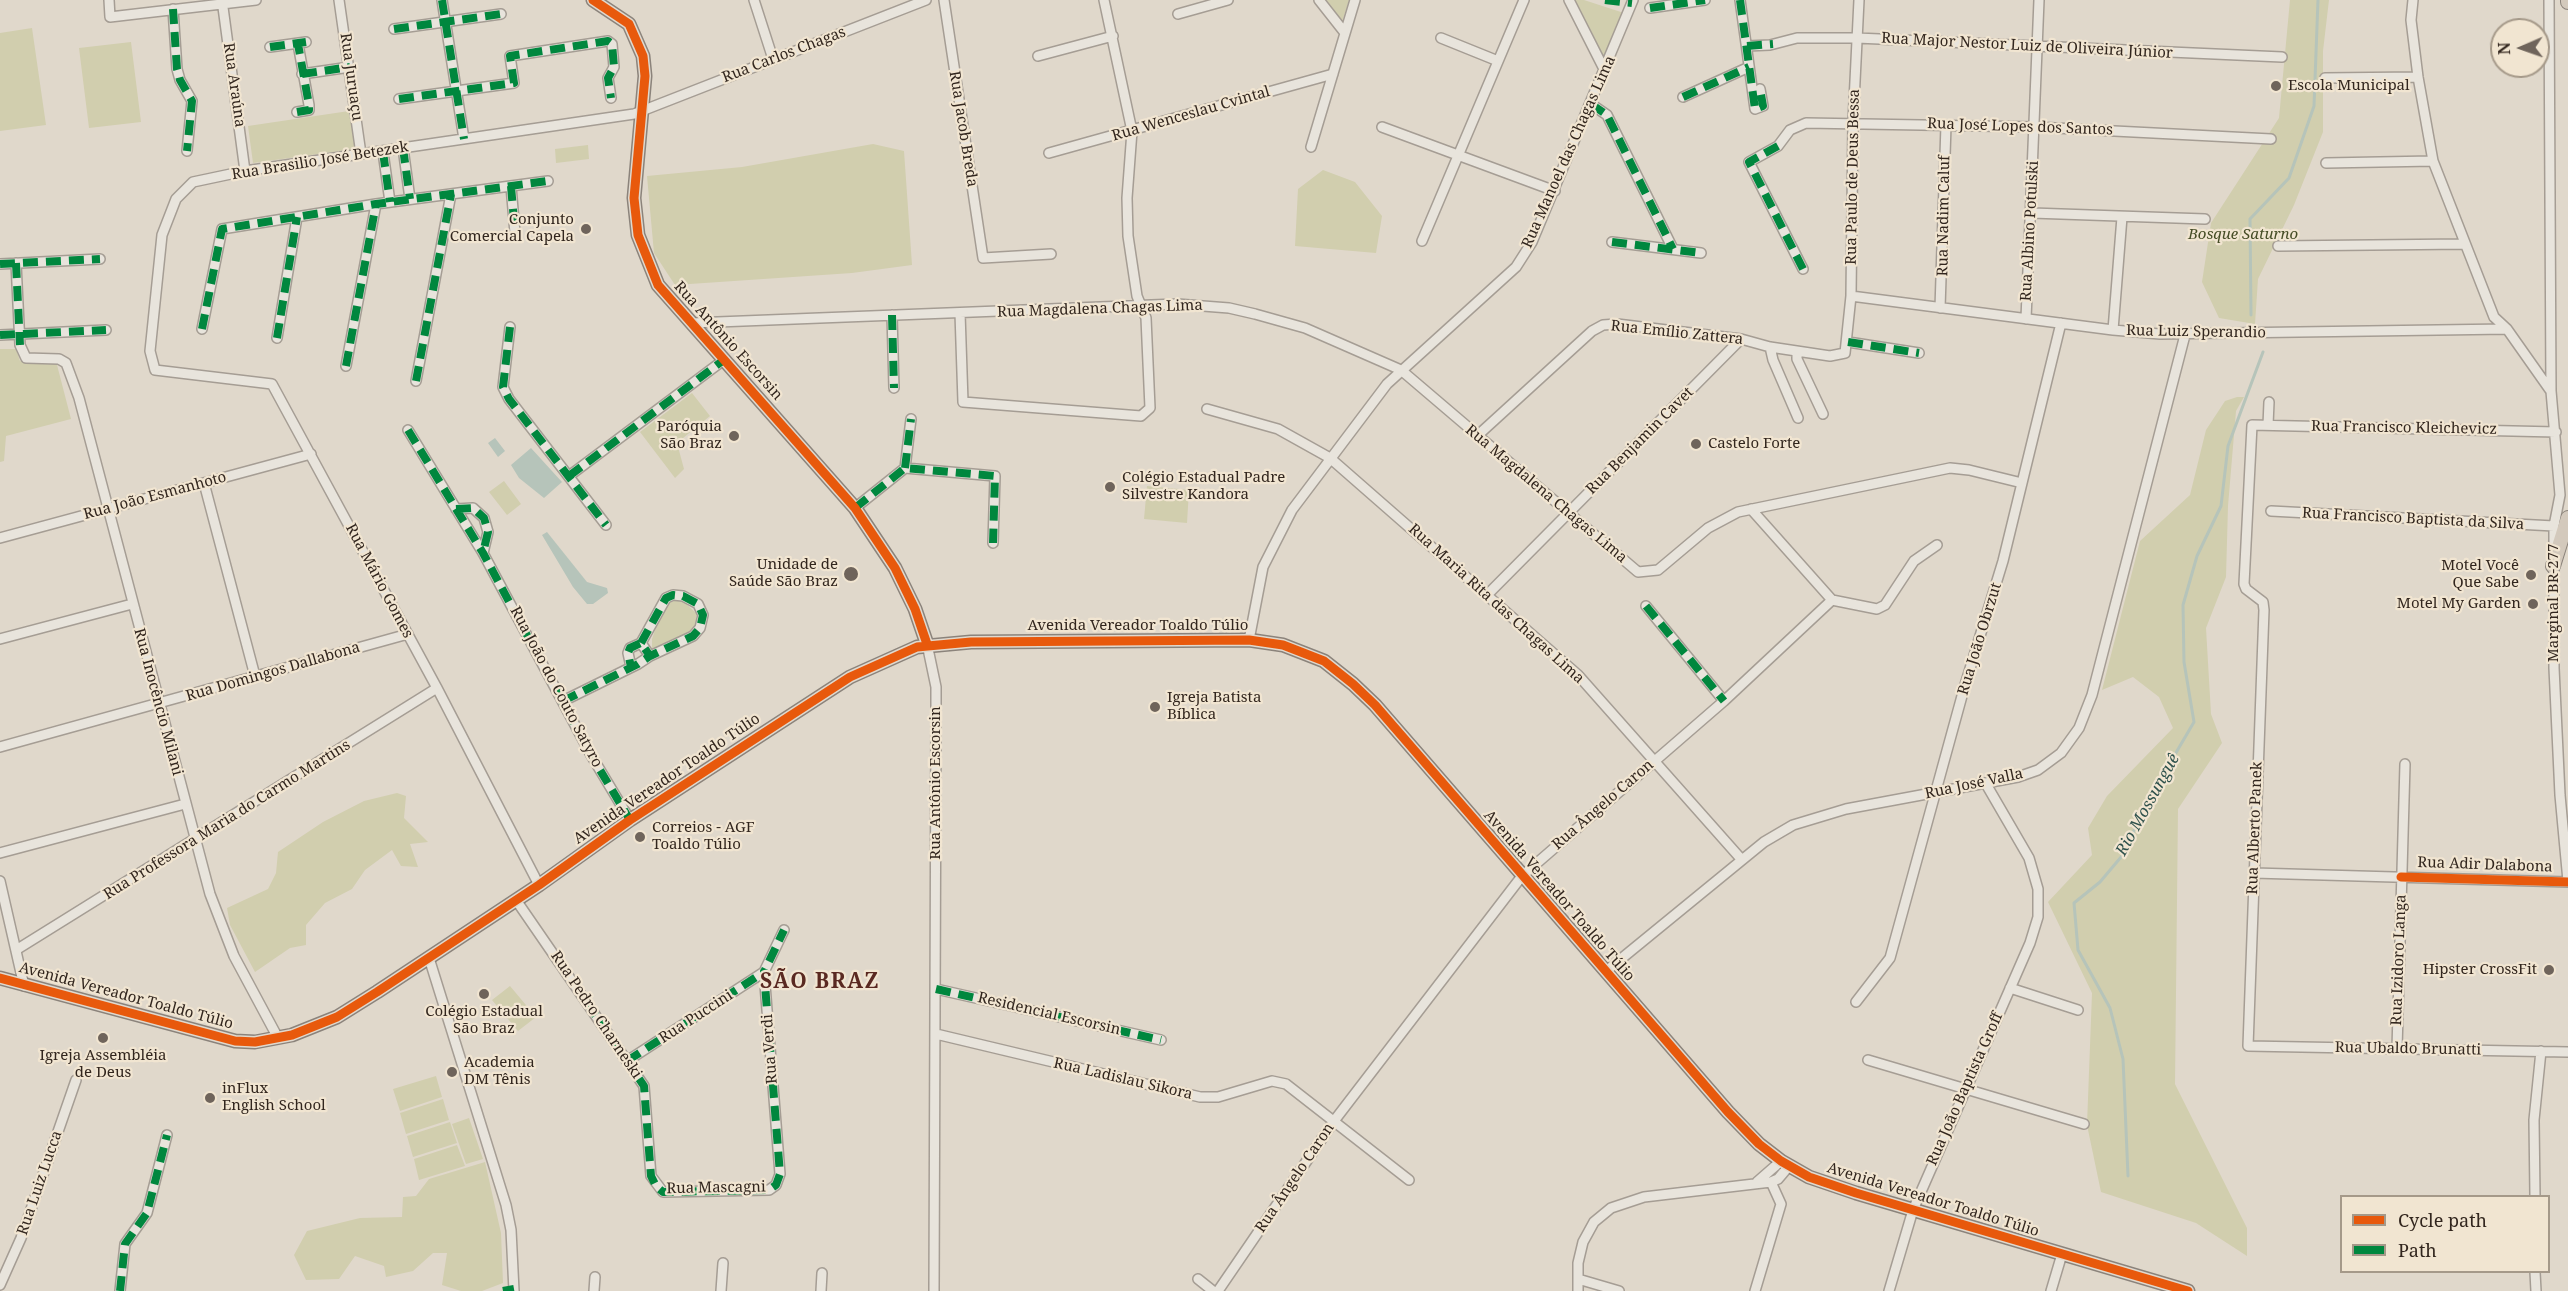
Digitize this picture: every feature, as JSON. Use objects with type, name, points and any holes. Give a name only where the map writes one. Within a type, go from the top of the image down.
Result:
[{"type":"highway","points":[[2553,566],[2568,518]]},
{"type":"main road","name":"Rua Antônio Escorsin","points":[[595,0],[629,24],[639,45],[645,76],[635,176],[638,235],[658,285],[855,508],[895,568],[915,609],[927,644]]},
{"type":"main road","name":"Avenida Vereador Toaldo Túlio","points":[[0,978],[235,1041],[255,1042],[312,1029],[337,1017],[429,958],[539,885],[630,820],[850,677],[927,644],[1249,640],[1283,645],[1324,661],[1375,705],[1742,1128],[1785,1164],[1823,1182],[2188,1291]]},
{"type":"street","points":[[109,0],[110,17],[223,2],[256,0]]},
{"type":"street","name":"Rua Juruaçu","points":[[339,0],[361,154]]},
{"type":"street","points":[[442,0],[464,140]]},
{"type":"street","points":[[754,0],[773,59]]},
{"type":"street","name":"Rua Carlos Chagas","points":[[642,111],[926,0]]},
{"type":"street","name":"Rua Jacob Breda","points":[[944,0],[983,258],[1051,254]]},
{"type":"street","points":[[960,313],[963,402],[1142,416],[1150,408],[1146,318],[1137,296],[1128,236],[1127,198],[1132,131],[1104,0]]},
{"type":"street","points":[[1178,14],[1228,0]]},
{"type":"street","points":[[1319,0],[1345,33]]},
{"type":"street","points":[[1311,147],[1354,0]]},
{"type":"street","points":[[1422,241],[1524,0]]},
{"type":"street","points":[[1569,0],[1605,71]]},
{"type":"street","name":"Rua Manoel das Chagas Lima","points":[[1249,640],[1263,567],[1277,536],[1330,458],[1401,370],[1458,322],[1515,267],[1532,242],[1633,0]]},
{"type":"street","points":[[1650,8],[1705,0]]},
{"type":"street","points":[[1740,0],[1755,109],[1763,106],[1760,89]]},
{"type":"street","name":"Rua Paulo de Deus Bessa","points":[[1845,353],[1848,342],[1847,317],[1851,296],[1853,122],[1859,0]]},
{"type":"street","name":"Rua Albino Potulski","points":[[2026,319],[2036,127],[2039,0]]},
{"type":"street","points":[[2413,0],[2411,20],[2418,77],[2433,161],[2491,312],[2507,329],[2551,391]]},
{"type":"street","name":"Marginal BR-277","points":[[2549,0],[2551,391],[2557,407],[2556,432],[2560,495],[2554,526],[2553,566],[2556,742],[2568,882]]},
{"type":"street","name":"Rua Araúna","points":[[223,2],[245,171]]},
{"type":"street","points":[[173,9],[177,69],[180,80],[192,101],[187,151]]},
{"type":"street","points":[[394,29],[501,14]]},
{"type":"street","points":[[1038,56],[1113,36]]},
{"type":"street","points":[[1441,38],[1498,61]]},
{"type":"street","name":"Rua Major Nestor Luiz de Oliveira Júnior","points":[[1747,46],[1773,44],[1797,38],[1857,38],[2282,57]]},
{"type":"street","points":[[399,99],[514,83],[510,56],[608,41],[612,44],[614,66],[609,78],[611,98]]},
{"type":"street","points":[[270,47],[302,43],[302,74],[309,110],[297,112]]},
{"type":"street","points":[[302,74],[350,67]]},
{"type":"street","points":[[1683,97],[1749,67]]},
{"type":"street","name":"Rua Wenceslau Cvintal","points":[[1049,153],[1333,74]]},
{"type":"street","points":[[2325,78],[2418,77]]},
{"type":"street","points":[[1591,104],[1607,116],[1673,249]]},
{"type":"street","name":"Rua Brasilio José Betezek","points":[[154,370],[150,351],[162,235],[176,199],[193,182],[245,171],[464,140],[642,111]]},
{"type":"street","name":"Rua José Lopes dos Santos","points":[[1803,269],[1749,162],[1778,146],[1791,130],[1806,123],[1946,124],[2271,138]]},
{"type":"street","name":"Rua Nadim Caluf","points":[[1940,308],[1946,124]]},
{"type":"street","points":[[1383,127],[1555,191]]},
{"type":"street","points":[[403,148],[410,199]]},
{"type":"street","points":[[383,152],[390,202]]},
{"type":"street","points":[[2326,163],[2433,161]]},
{"type":"street","points":[[202,329],[222,229],[376,204],[548,181]]},
{"type":"street","points":[[511,186],[515,233]]},
{"type":"street","points":[[416,381],[451,194]]},
{"type":"street","points":[[346,366],[376,204]]},
{"type":"street","points":[[2032,213],[2205,219]]},
{"type":"street","points":[[277,338],[297,217]]},
{"type":"street","points":[[2113,330],[2122,217]]},
{"type":"street","points":[[1612,242],[1701,253]]},
{"type":"street","points":[[2278,246],[2465,244]]},
{"type":"street","points":[[0,264],[100,259]]},
{"type":"street","points":[[16,263],[20,340]]},
{"type":"street","name":"Rua Luiz Sperandio","points":[[1851,296],[2113,330],[2185,335],[2507,329]]},
{"type":"street","name":"Rua Magdalena Chagas Lima","points":[[692,323],[1141,306],[1203,305],[1247,312],[1305,328],[1401,370],[1638,572],[1658,570],[1708,528],[1738,512],[1751,509]]},
{"type":"street","points":[[892,315],[894,388]]},
{"type":"street","name":"Rua João Obrzut","points":[[1856,1002],[1871,980],[1884,968],[1892,952],[1935,793],[2003,561],[2061,323]]},
{"type":"street","name":"Rua Emílio Zattera","points":[[1477,436],[1592,331],[1603,325],[1617,324],[1741,339],[1770,347],[1830,356],[1845,353]]},
{"type":"street","points":[[510,327],[503,387],[509,399],[606,525]]},
{"type":"street","points":[[0,335],[20,340],[106,330]]},
{"type":"street","name":"Rua José Valla","points":[[1605,972],[1778,833],[1809,819],[1864,805],[1986,784],[2026,774],[2051,762],[2071,742],[2092,695],[2185,335]]},
{"type":"street","name":"Rua Benjamin Cavet","points":[[1488,594],[1741,339]]},
{"type":"street","name":"Rua Inocêncio Milani","points":[[20,340],[26,358],[59,359],[66,363],[79,398],[210,894],[234,956],[278,1038]]},
{"type":"street","points":[[1848,342],[1919,353]]},
{"type":"street","points":[[1770,347],[1773,360],[1798,418]]},
{"type":"street","points":[[1797,351],[1797,359],[1823,414]]},
{"type":"street","points":[[569,476],[725,359]]},
{"type":"street","name":"Rua Mário Gomes","points":[[154,370],[272,384],[437,688],[539,885]]},
{"type":"street","points":[[2268,425],[2269,402]]},
{"type":"street","name":"Rua Maria Rita das Chagas Lima","points":[[1207,409],[1278,429],[1330,458],[1578,675],[1742,860]]},
{"type":"street","points":[[855,508],[904,468],[911,419]]},
{"type":"street","name":"Rua Francisco Kleichevicz","points":[[2264,610],[2263,602],[2246,590],[2244,584],[2252,425],[2556,432]]},
{"type":"street","name":"Rua João do Couto Satyro","points":[[408,430],[483,553],[591,755],[630,820]]},
{"type":"street","name":"Rua João Esmanhoto","points":[[0,538],[310,454]]},
{"type":"street","points":[[904,468],[995,476],[993,543]]},
{"type":"street","points":[[1751,509],[1950,468],[2022,483]]},
{"type":"street","points":[[204,483],[255,676]]},
{"type":"street","points":[[456,508],[473,508],[484,518],[488,532],[483,553]]},
{"type":"street","points":[[1751,509],[1832,600],[1877,609],[1885,605],[1914,561],[1937,545]]},
{"type":"street","name":"Rua Francisco Baptista da Silva","points":[[2271,511],[2554,526]]},
{"type":"street","points":[[563,701],[631,667],[650,656],[693,636],[700,628],[703,615],[698,604],[683,596],[674,595],[666,598],[641,643],[630,648],[628,653],[631,667]]},
{"type":"street","name":"Rua Ângelo Caron","points":[[1215,1291],[1334,1121],[1522,876],[1724,701],[1832,600]]},
{"type":"street","points":[[0,639],[132,604]]},
{"type":"street","points":[[1646,606],[1724,701]]},
{"type":"street","name":"Rua Alberto Panek","points":[[2248,1046],[2264,610]]},
{"type":"street","name":"Rua Domingos Dallabona","points":[[0,747],[408,634]]},
{"type":"street","points":[[641,643],[650,656]]},
{"type":"street","name":"Rua Antônio Escorsin","points":[[927,644],[936,687],[934,1291]]},
{"type":"street","name":"Rua Professora Maria do Carmo Martins","points":[[16,950],[437,688]]},
{"type":"street","name":"Rua Izidoro Langa","points":[[2397,1049],[2405,764]]},
{"type":"street","name":"Rua João Baptista Groff","points":[[1889,1291],[1913,1210],[2035,930],[2038,917],[2038,889],[2022,844],[1986,784]]},
{"type":"street","points":[[0,853],[185,804]]},
{"type":"street","name":"Rua Adir Dalabona","points":[[2254,873],[2568,882]]},
{"type":"street","points":[[0,881],[24,986]]},
{"type":"street","name":"Rua Pedro Charneski","points":[[516,900],[644,1086],[651,1176]]},
{"type":"street","name":"Rua Verdi","points":[[780,1174],[764,972],[784,930]]},
{"type":"street","points":[[429,958],[506,1205],[511,1230],[514,1290],[503,1291]]},
{"type":"street","name":"Rua Puccini","points":[[627,1062],[764,972]]},
{"type":"street","points":[[2010,988],[2078,1010]]},
{"type":"street","name":"Residencial Escorsin","points":[[936,989],[1161,1040]]},
{"type":"street","name":"Rua Ladislau Sikora","points":[[936,1034],[1200,1097],[1218,1097],[1272,1081],[1286,1084],[1409,1180]]},
{"type":"street","name":"Rua Ubaldo Brunatti","points":[[2248,1046],[2568,1052]]},
{"type":"street","points":[[2535,1195],[2534,1120],[2541,1051]]},
{"type":"street","points":[[1868,1060],[2084,1124]]},
{"type":"street","name":"Rua Luiz Lucca","points":[[0,1285],[25,1229],[76,1080]]},
{"type":"street","points":[[120,1291],[125,1244],[147,1213],[167,1135]]},
{"type":"street","points":[[1578,1291],[1580,1254],[1588,1231],[1611,1208],[1644,1197],[1771,1182],[1778,1179],[1785,1164]]},
{"type":"street","points":[[1752,1184],[1785,1164]]},
{"type":"street","name":"Rua Mascagni","points":[[651,1176],[663,1192],[769,1190],[776,1185],[780,1174]]},
{"type":"street","points":[[1755,1291],[1781,1204],[1771,1182]]},
{"type":"street","points":[[2051,1291],[2062,1254]]},
{"type":"street","points":[[721,1291],[723,1263]]},
{"type":"street","points":[[821,1291],[822,1273]]},
{"type":"street","points":[[2535,1273],[2536,1291]]},
{"type":"street","points":[[594,1291],[595,1277]]},
{"type":"street","points":[[1198,1279],[1215,1291]]},
{"type":"street","points":[[1578,1279],[1619,1291]]},
{"type":"green space","points":[[1325,0],[1349,0],[1342,22]]},
{"type":"green space","points":[[1574,0],[1584,0],[1624,13],[1605,59]]},
{"type":"green space","name":"Bosque Saturno","points":[[2290,0],[2329,0],[2323,51],[2323,132],[2294,205],[2258,279],[2255,324],[2219,318],[2202,282],[2211,223],[2279,118]]},
{"type":"green space","points":[[32,28],[46,125],[0,131],[0,33]]},
{"type":"green space","points":[[131,42],[141,122],[89,128],[79,48]]},
{"type":"green space","points":[[349,111],[355,149],[253,163],[248,126]]},
{"type":"green space","points":[[873,144],[904,151],[912,265],[852,273],[675,285],[654,253],[647,176],[742,167]]},
{"type":"green space","points":[[588,145],[589,159],[556,163],[555,149]]},
{"type":"green space","points":[[1323,170],[1355,182],[1382,216],[1376,253],[1295,246],[1298,189]]},
{"type":"green space","points":[[0,349],[16,349],[20,361],[56,361],[71,419],[6,436],[4,461],[0,462]]},
{"type":"green space","points":[[692,393],[710,416],[677,443],[684,469],[675,478],[640,432]]},
{"type":"green space","points":[[2244,397],[2236,411],[2228,506],[2226,577],[2206,628],[2211,714],[2222,743],[2178,809],[2175,1084],[2247,1228],[2247,1256],[2196,1223],[2101,1192],[2087,1125],[2092,993],[2048,902],[2092,855],[2088,828],[2107,796],[2173,728],[2159,697],[2133,677],[2102,690],[2140,541],[2190,495],[2206,430],[2225,401]]},
{"type":"green space","points":[[504,481],[521,504],[507,515],[489,492]]},
{"type":"green space","points":[[1147,486],[1189,490],[1187,523],[1144,519]]},
{"type":"green space","points":[[681,599],[697,614],[694,633],[652,653],[652,639],[664,604]]},
{"type":"green space","points":[[397,793],[406,796],[404,818],[428,842],[410,844],[418,867],[401,866],[392,850],[365,870],[352,889],[325,903],[306,925],[306,945],[290,948],[255,972],[230,925],[227,908],[268,889],[276,873],[278,852],[323,822],[364,801]]},
{"type":"green space","points":[[510,986],[536,1017],[518,1031],[492,1000]]},
{"type":"green space","points":[[436,1076],[442,1097],[400,1111],[393,1089]]},
{"type":"green space","points":[[443,1099],[449,1120],[406,1134],[400,1113]]},
{"type":"green space","points":[[469,1118],[483,1159],[466,1164],[452,1124]]},
{"type":"green space","points":[[450,1122],[457,1143],[413,1157],[407,1136]]},
{"type":"green space","points":[[457,1145],[465,1166],[419,1180],[414,1159]]},
{"type":"green space","points":[[485,1162],[501,1233],[503,1283],[482,1291],[461,1291],[442,1285],[447,1253],[433,1253],[413,1271],[386,1277],[384,1266],[355,1256],[339,1279],[306,1280],[294,1255],[307,1231],[360,1218],[402,1217],[403,1197],[416,1196],[429,1179]]},
{"type":"shaded area","points":[[495,438],[505,451],[498,457],[488,443]]},
{"type":"shaded area","points":[[531,448],[562,482],[544,498],[519,478],[511,465]]},
{"type":"shaded area","points":[[547,532],[587,582],[607,588],[608,593],[593,604],[587,604],[573,587],[542,535]]},
{"type":"waterway","name":"Rio Mossunguê","points":[[2251,315],[2250,219],[2289,178],[2314,106],[2318,0]]},
{"type":"waterway","name":"Rio Mossunguê","points":[[2128,1176],[2123,1059],[2110,1008],[2078,950],[2074,903],[2100,882],[2127,850],[2140,814],[2194,722],[2184,662],[2183,605],[2197,556],[2221,506],[2228,446],[2263,352]]},
{"type":"marked path","points":[[442,0],[464,139]]},
{"type":"marked path","points":[[1605,0],[1632,3]]},
{"type":"marked path","points":[[1650,8],[1705,0]]},
{"type":"marked path","points":[[1740,0],[1755,109],[1763,106],[1760,89]]},
{"type":"marked path","points":[[173,9],[177,69],[180,80],[192,101],[187,151]]},
{"type":"marked path","points":[[394,29],[501,14]]},
{"type":"marked path","points":[[399,99],[514,83],[510,56],[608,41],[612,44],[614,67],[608,78],[611,98]]},
{"type":"marked path","points":[[270,47],[306,42]]},
{"type":"marked path","points":[[297,112],[309,110],[298,44]]},
{"type":"marked path","points":[[1747,46],[1773,44]]},
{"type":"marked path","points":[[302,74],[350,67]]},
{"type":"marked path","points":[[1683,97],[1749,67]]},
{"type":"marked path","points":[[1591,104],[1607,115],[1673,249]]},
{"type":"marked path","points":[[1778,146],[1749,162],[1803,269]]},
{"type":"marked path","points":[[403,148],[410,199]]},
{"type":"marked path","points":[[383,152],[390,202]]},
{"type":"marked path","points":[[202,329],[222,229],[376,204],[548,181]]},
{"type":"marked path","points":[[511,186],[515,233]]},
{"type":"marked path","points":[[416,381],[451,194]]},
{"type":"marked path","points":[[346,366],[376,204]]},
{"type":"marked path","points":[[277,338],[297,217]]},
{"type":"marked path","points":[[1612,242],[1701,253]]},
{"type":"marked path","points":[[0,264],[100,259]]},
{"type":"marked path","points":[[16,263],[20,345]]},
{"type":"marked path","points":[[892,315],[894,388]]},
{"type":"marked path","points":[[510,327],[503,387],[509,399],[606,525]]},
{"type":"marked path","points":[[0,335],[106,330]]},
{"type":"marked path","points":[[1848,342],[1919,353]]},
{"type":"marked path","points":[[569,476],[725,359]]},
{"type":"marked path","points":[[905,468],[911,419]]},
{"type":"marked path","points":[[408,430],[483,553],[591,755],[630,820]]},
{"type":"marked path","points":[[855,508],[905,468],[995,476],[993,543]]},
{"type":"marked path","points":[[456,509],[473,508],[484,518],[488,532],[483,553]]},
{"type":"marked path","points":[[641,643],[666,598],[673,595],[683,596],[698,604],[703,615],[700,628],[693,636],[650,656]]},
{"type":"marked path","points":[[1646,606],[1724,701]]},
{"type":"marked path","points":[[563,701],[638,664],[650,656],[641,643],[630,648],[628,653],[631,667]]},
{"type":"marked path","points":[[587,1003],[644,1086],[651,1176],[656,1186],[663,1192],[769,1190],[776,1185],[780,1174],[764,972],[784,930]]},
{"type":"marked path","points":[[627,1061],[764,972]]},
{"type":"marked path","points":[[936,989],[1161,1040]]},
{"type":"marked path","points":[[120,1291],[125,1244],[147,1213],[167,1135]]},
{"type":"marked path","points":[[503,1291],[514,1289]]},
{"type":"cycle path","points":[[593,0],[629,24],[643,56],[645,76],[634,198],[638,235],[658,285],[855,508],[895,568],[915,609],[927,644]]},
{"type":"cycle path","points":[[0,978],[235,1041],[255,1042],[292,1035],[337,1017],[377,992],[539,885],[630,820],[850,677],[917,647],[971,642],[1249,640],[1283,645],[1324,661],[1375,705],[1728,1112],[1759,1144],[1781,1161],[1809,1177],[1856,1193],[2188,1291]]},
{"type":"cycle path","points":[[2401,877],[2568,882]]},
{"type":"place","name":"Escola Municipal","points":[[2276,86]]},
{"type":"place","name":"Conjunto Comercial Capela","points":[[586,229]]},
{"type":"place","name":"Paróquia São Braz","points":[[734,436]]},
{"type":"place","name":"Castelo Forte","points":[[1696,444]]},
{"type":"place","name":"Colégio Estadual Padre Silvestre Kandora","points":[[1110,487]]},
{"type":"place","name":"Unidade de Saúde São Braz","points":[[851,574]]},
{"type":"place","name":"Motel Você Que Sabe","points":[[2531,575]]},
{"type":"place","name":"Motel My Garden","points":[[2533,604]]},
{"type":"place","name":"Igreja Batista Bíblica","points":[[1155,707]]},
{"type":"place","name":"Correios - AGF Toaldo Túlio","points":[[640,837]]},
{"type":"place","name":"Hipster CrossFit","points":[[2549,970]]},
{"type":"place","name":"Colégio Estadual São Braz","points":[[484,994]]},
{"type":"place","name":"Igreja Assembléia de Deus","points":[[103,1038]]},
{"type":"place","name":"Academia DM Tênis","points":[[452,1072]]},
{"type":"place","name":"inFlux English School","points":[[210,1098]]},
{"type":"district","name":"SÃO BRAZ","points":[[820,982]]}]
